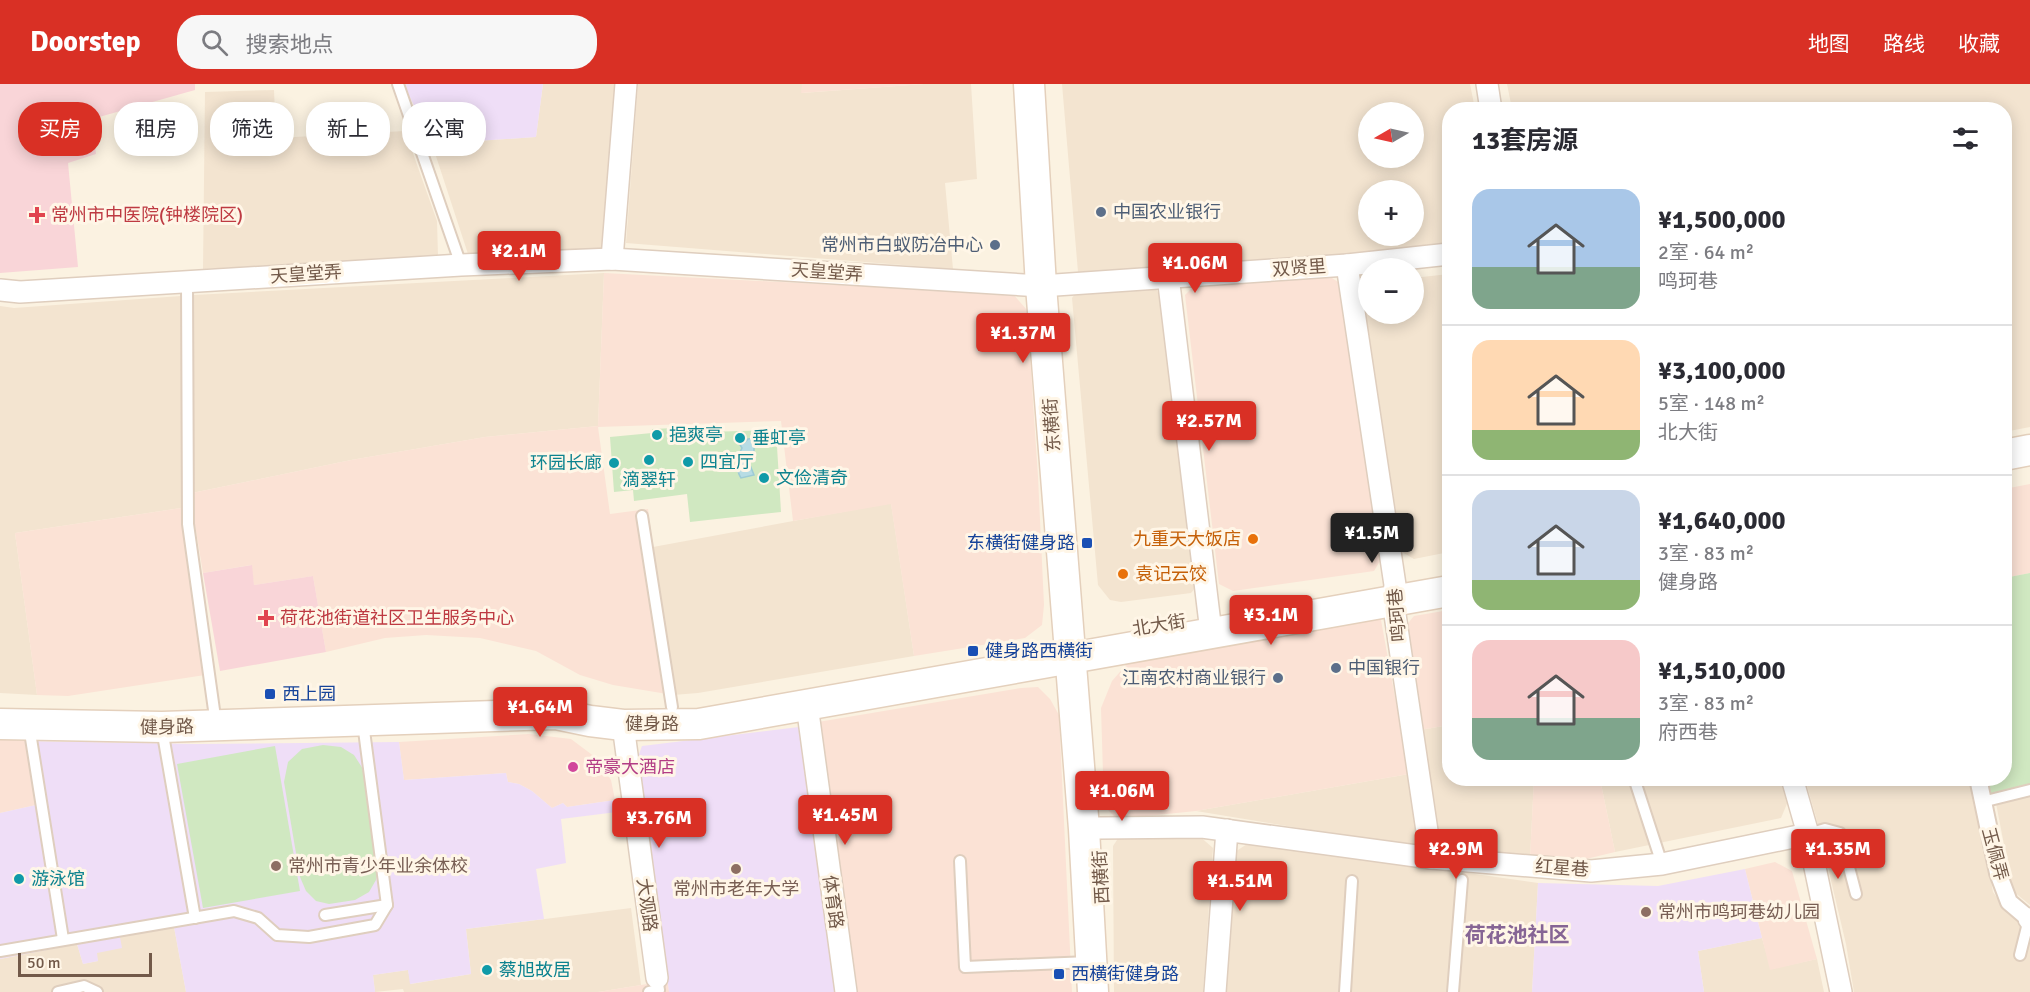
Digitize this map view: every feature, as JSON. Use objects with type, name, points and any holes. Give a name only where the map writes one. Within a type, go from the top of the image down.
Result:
[{"type":"main road","name":"东横街","points":[[1029,84],[1048,285],[1076,648]]},
{"type":"main road","name":"东横街","points":[[1043,84],[1048,285]]},
{"type":"main road","points":[[2012,453],[2030,450]]},
{"type":"main road","points":[[2012,469],[2030,466]]},
{"type":"main road","name":"北大街","points":[[1394,593],[1442,577]]},
{"type":"main road","name":"北大街","points":[[1076,648],[1394,593],[1442,591]]},
{"type":"main road","name":"健身路","points":[[0,706],[214,710],[540,696],[636,708],[700,707],[1076,648]]},
{"type":"main road","name":"健身路","points":[[14,725],[162,727],[556,714],[623,725],[699,724],[807,705],[1076,648]]},
{"type":"main road","name":"西横街","points":[[1076,648],[1098,828],[1106,992]]},
{"type":"main road","name":"西横街","points":[[1076,648],[1093,992]]},
{"type":"street","points":[[612,259],[626,84]]},
{"type":"street","points":[[1487,84],[1490,102]]},
{"type":"street","name":"双贤里","points":[[1048,285],[1347,265],[1442,255]]},
{"type":"street","name":"天皇堂弄","points":[[0,290],[20,292],[461,265],[612,259],[1048,285]]},
{"type":"street","name":"鸣珂巷","points":[[1347,265],[1431,858]]},
{"type":"street","points":[[1168,276],[1210,624]]},
{"type":"street","name":"体育路","points":[[807,705],[846,992]]},
{"type":"street","name":"大观路","points":[[623,725],[653,985]]},
{"type":"street","points":[[1794,786],[1808,834],[1840,992]]},
{"type":"street","name":"玉佩弄","points":[[1979,786],[1998,873],[2009,902],[2029,919]]},
{"type":"street","name":"红星巷","points":[[1098,828],[1202,827],[1431,858],[1591,871],[1662,864],[1808,834]]},
{"type":"street","points":[[1215,992],[1227,830]]},
{"type":"lane","points":[[398,84],[461,265]]},
{"type":"lane","points":[[188,282],[188,524],[214,710]]},
{"type":"lane","points":[[642,516],[672,707]]},
{"type":"lane","points":[[0,951],[234,911],[258,918],[277,935],[309,937],[375,925],[387,906],[363,721]]},
{"type":"lane","points":[[14,725],[63,939]]},
{"type":"lane","points":[[162,727],[195,918]]},
{"type":"lane","points":[[1637,786],[1662,864]]},
{"type":"lane","points":[[1982,802],[2030,790]]},
{"type":"lane","points":[[1808,834],[1826,829],[1840,833],[1856,894]]},
{"type":"lane","points":[[960,861],[965,967],[1093,962]]},
{"type":"lane","points":[[1453,992],[1462,880]]},
{"type":"lane","points":[[1345,992],[1352,881]]},
{"type":"lane","points":[[326,915],[387,906]]},
{"type":"lane","points":[[2020,955],[2029,919]]},
{"type":"lane","points":[[58,992],[84,986],[97,992]]},
{"type":"shaded area","name":"常州市中医院(钟楼院区)","points":[[0,84],[195,84],[195,90],[152,102],[114,102],[114,113],[102,116],[102,102],[18,102],[18,156],[90,156],[68,163],[78,267],[0,273]]},
{"type":"shaded area","points":[[406,84],[543,84],[536,137],[486,140],[486,102],[412,102]]},
{"type":"shaded area","points":[[543,84],[618,84],[604,248],[468,254],[436,156],[486,156],[486,140],[536,137]]},
{"type":"shaded area","points":[[638,84],[802,84],[802,93],[924,84],[971,84],[977,179],[945,183],[953,269],[626,243]]},
{"type":"shaded area","points":[[802,84],[924,84],[801,93]]},
{"type":"shaded area","points":[[1062,84],[1470,84],[1474,102],[1442,102],[1442,245],[1358,256],[1078,272]]},
{"type":"shaded area","points":[[1507,84],[2030,84],[2030,427],[2012,430],[2012,102],[1511,102]]},
{"type":"shaded area","points":[[274,90],[274,102],[210,102],[210,156],[294,156],[294,137],[306,136],[306,156],[390,156],[390,132],[402,131],[402,156],[414,156],[437,221],[438,256],[203,269],[205,92]]},
{"type":"shaded area","points":[[604,273],[598,426],[485,437],[351,460],[192,493],[194,295]]},
{"type":"shaded area","points":[[604,273],[1013,294],[1027,310],[1038,477],[1044,605],[1042,625],[1025,638],[914,656],[891,504],[793,521],[781,421],[598,427],[610,514],[648,509],[673,695],[613,685],[580,675],[536,651],[480,638],[426,635],[385,638],[326,652],[313,576],[254,585],[251,565],[203,573],[192,507],[192,493],[351,460],[485,437],[598,426]]},
{"type":"shaded area","points":[[1442,275],[1442,553],[1414,559],[1402,552],[1367,324],[1424,324],[1424,277]]},
{"type":"shaded area","points":[[1329,276],[1341,284],[1383,556],[1374,571],[1233,591],[1219,584],[1185,295],[1194,286]]},
{"type":"shaded area","points":[[1153,285],[1160,295],[1195,588],[1191,593],[1121,602],[1110,600],[1098,585],[1072,298],[1079,289]]},
{"type":"shaded area","points":[[181,296],[181,508],[15,533],[37,695],[0,693],[0,306],[14,308]]},
{"type":"shaded area","points":[[2030,484],[2030,573],[2012,576],[2012,487]]},
{"type":"shaded area","points":[[891,503],[914,656],[698,693],[673,695],[653,547]]},
{"type":"shaded area","points":[[181,508],[205,675],[68,696],[37,695],[15,533]]},
{"type":"shaded area","name":"荷花池街道社区卫生服务中心","points":[[252,565],[254,585],[313,576],[326,652],[220,671],[203,573]]},
{"type":"shaded area","points":[[1442,611],[1442,726],[1420,730],[1404,628],[1414,616]]},
{"type":"shaded area","points":[[1371,614],[1381,620],[1409,774],[1196,811],[1117,819],[1104,806],[1101,708],[1112,681],[1126,665],[1148,656]]},
{"type":"shaded area","points":[[1038,687],[1050,699],[1059,715],[1072,992],[857,992],[818,722]]},
{"type":"shaded area","points":[[1442,726],[1442,786],[1534,786],[1530,858],[1438,850],[1420,730]]},
{"type":"shaded area","name":"常州市老年大学","points":[[799,727],[836,992],[669,992],[638,757],[642,746]]},
{"type":"shaded area","points":[[529,734],[571,739],[595,757],[611,780],[615,800],[567,807],[563,803],[552,808],[532,791],[519,784],[508,782],[506,773],[404,780],[399,742]]},
{"type":"shaded area","points":[[0,739],[25,741],[36,805],[0,813]]},
{"type":"shaded area","name":"常州市青少年业余体校","points":[[25,741],[196,744],[399,742],[404,780],[506,773],[508,782],[519,784],[532,791],[552,808],[563,803],[567,807],[615,800],[617,812],[561,819],[566,863],[536,869],[544,919],[466,929],[471,974],[410,984],[408,970],[373,975],[375,992],[186,992],[174,927],[120,937],[122,948],[97,953],[98,961],[83,964],[77,944],[0,959],[0,813],[36,805]]},
{"type":"shaded area","points":[[1409,774],[1420,848],[1196,811]]},
{"type":"shaded area","points":[[2030,784],[2030,905],[2013,891],[1994,793]]},
{"type":"shaded area","points":[[1534,786],[1601,786],[1615,852],[1586,859],[1530,858]]},
{"type":"shaded area","points":[[1601,786],[1785,786],[1789,799],[1781,818],[1615,852]]},
{"type":"shaded area","points":[[1807,786],[1974,786],[1993,892],[2008,914],[2030,930],[2030,992],[1854,992],[1846,944]]},
{"type":"shaded area","points":[[1198,835],[1213,848],[1203,992],[1114,992],[1113,846],[1119,837]]},
{"type":"shaded area","points":[[1250,842],[1538,883],[1532,992],[1225,992],[1235,852]]},
{"type":"shaded area","points":[[1775,862],[1792,871],[1817,959],[1770,970],[1745,869]]},
{"type":"shaded area","name":"常州市鸣珂巷幼儿园","points":[[1745,869],[1762,938],[1698,951],[1704,992],[1532,992],[1538,883],[1658,886]]},
{"type":"shaded area","points":[[631,908],[641,985],[598,992],[404,992],[403,989],[375,992],[373,975],[408,970],[411,984],[471,974],[466,929]]},
{"type":"shaded area","points":[[174,927],[186,992],[0,992],[0,959],[77,944],[83,964],[98,961],[96,953],[120,937]]},
{"type":"shaded area","points":[[1762,938],[1771,969],[1817,959],[1824,992],[1704,992],[1698,951]]},
{"type":"shaded area","points":[[668,981],[669,992],[598,992],[641,985]]},
{"type":"green space","points":[[675,428],[675,433],[776,430],[781,512],[690,522],[687,494],[634,501],[633,490],[614,492],[610,437],[652,433],[652,429]]},
{"type":"green space","points":[[2030,573],[2030,784],[1985,795],[1984,786],[2012,786],[2012,576]]},
{"type":"green space","points":[[323,745],[341,747],[354,755],[363,769],[379,864],[376,880],[369,892],[355,900],[329,904],[316,901],[306,891],[300,877],[284,782],[288,762],[302,749]]},
{"type":"green space","points":[[275,746],[300,891],[203,908],[177,764]]},
{"type":"water","points":[[759,438],[759,443],[754,446],[754,452],[750,454],[750,465],[754,475],[741,478],[737,467],[742,448],[739,443]]},
{"type":"place","name":"中国农业银行","points":[[1101,212]]},
{"type":"place","name":"常州市中医院(钟楼院区)","points":[[37,215]]},
{"type":"place","name":"常州市白蚁防冶中心","points":[[995,245]]},
{"type":"place","name":"挹爽亭","points":[[657,435]]},
{"type":"place","name":"垂虹亭","points":[[740,438]]},
{"type":"place","name":"滴翠轩","points":[[649,460]]},
{"type":"place","name":"四宜厅","points":[[688,462]]},
{"type":"place","name":"环园长廊","points":[[614,463]]},
{"type":"place","name":"文俭清奇","points":[[764,478]]},
{"type":"place","name":"九重天大饭店","points":[[1253,539]]},
{"type":"place","name":"东横街健身路","points":[[1087,543]]},
{"type":"place","name":"袁记云饺","points":[[1123,574]]},
{"type":"place","name":"荷花池街道社区卫生服务中心","points":[[266,618]]},
{"type":"place","name":"健身路西横街","points":[[973,651]]},
{"type":"place","name":"中国银行","points":[[1336,668]]},
{"type":"place","name":"江南农村商业银行","points":[[1278,678]]},
{"type":"place","name":"西上园","points":[[270,694]]},
{"type":"place","name":"帝豪大酒店","points":[[573,767]]},
{"type":"place","name":"常州市青少年业余体校","points":[[276,866]]},
{"type":"place","name":"常州市老年大学","points":[[736,869]]},
{"type":"place","name":"游泳馆","points":[[19,879]]},
{"type":"place","name":"常州市鸣珂巷幼儿园","points":[[1646,912]]},
{"type":"place","name":"蔡旭故居","points":[[487,970]]},
{"type":"place","name":"西横街健身路","points":[[1059,974]]},
{"type":"district","name":"荷花池社区","points":[[1517,935]]}]
